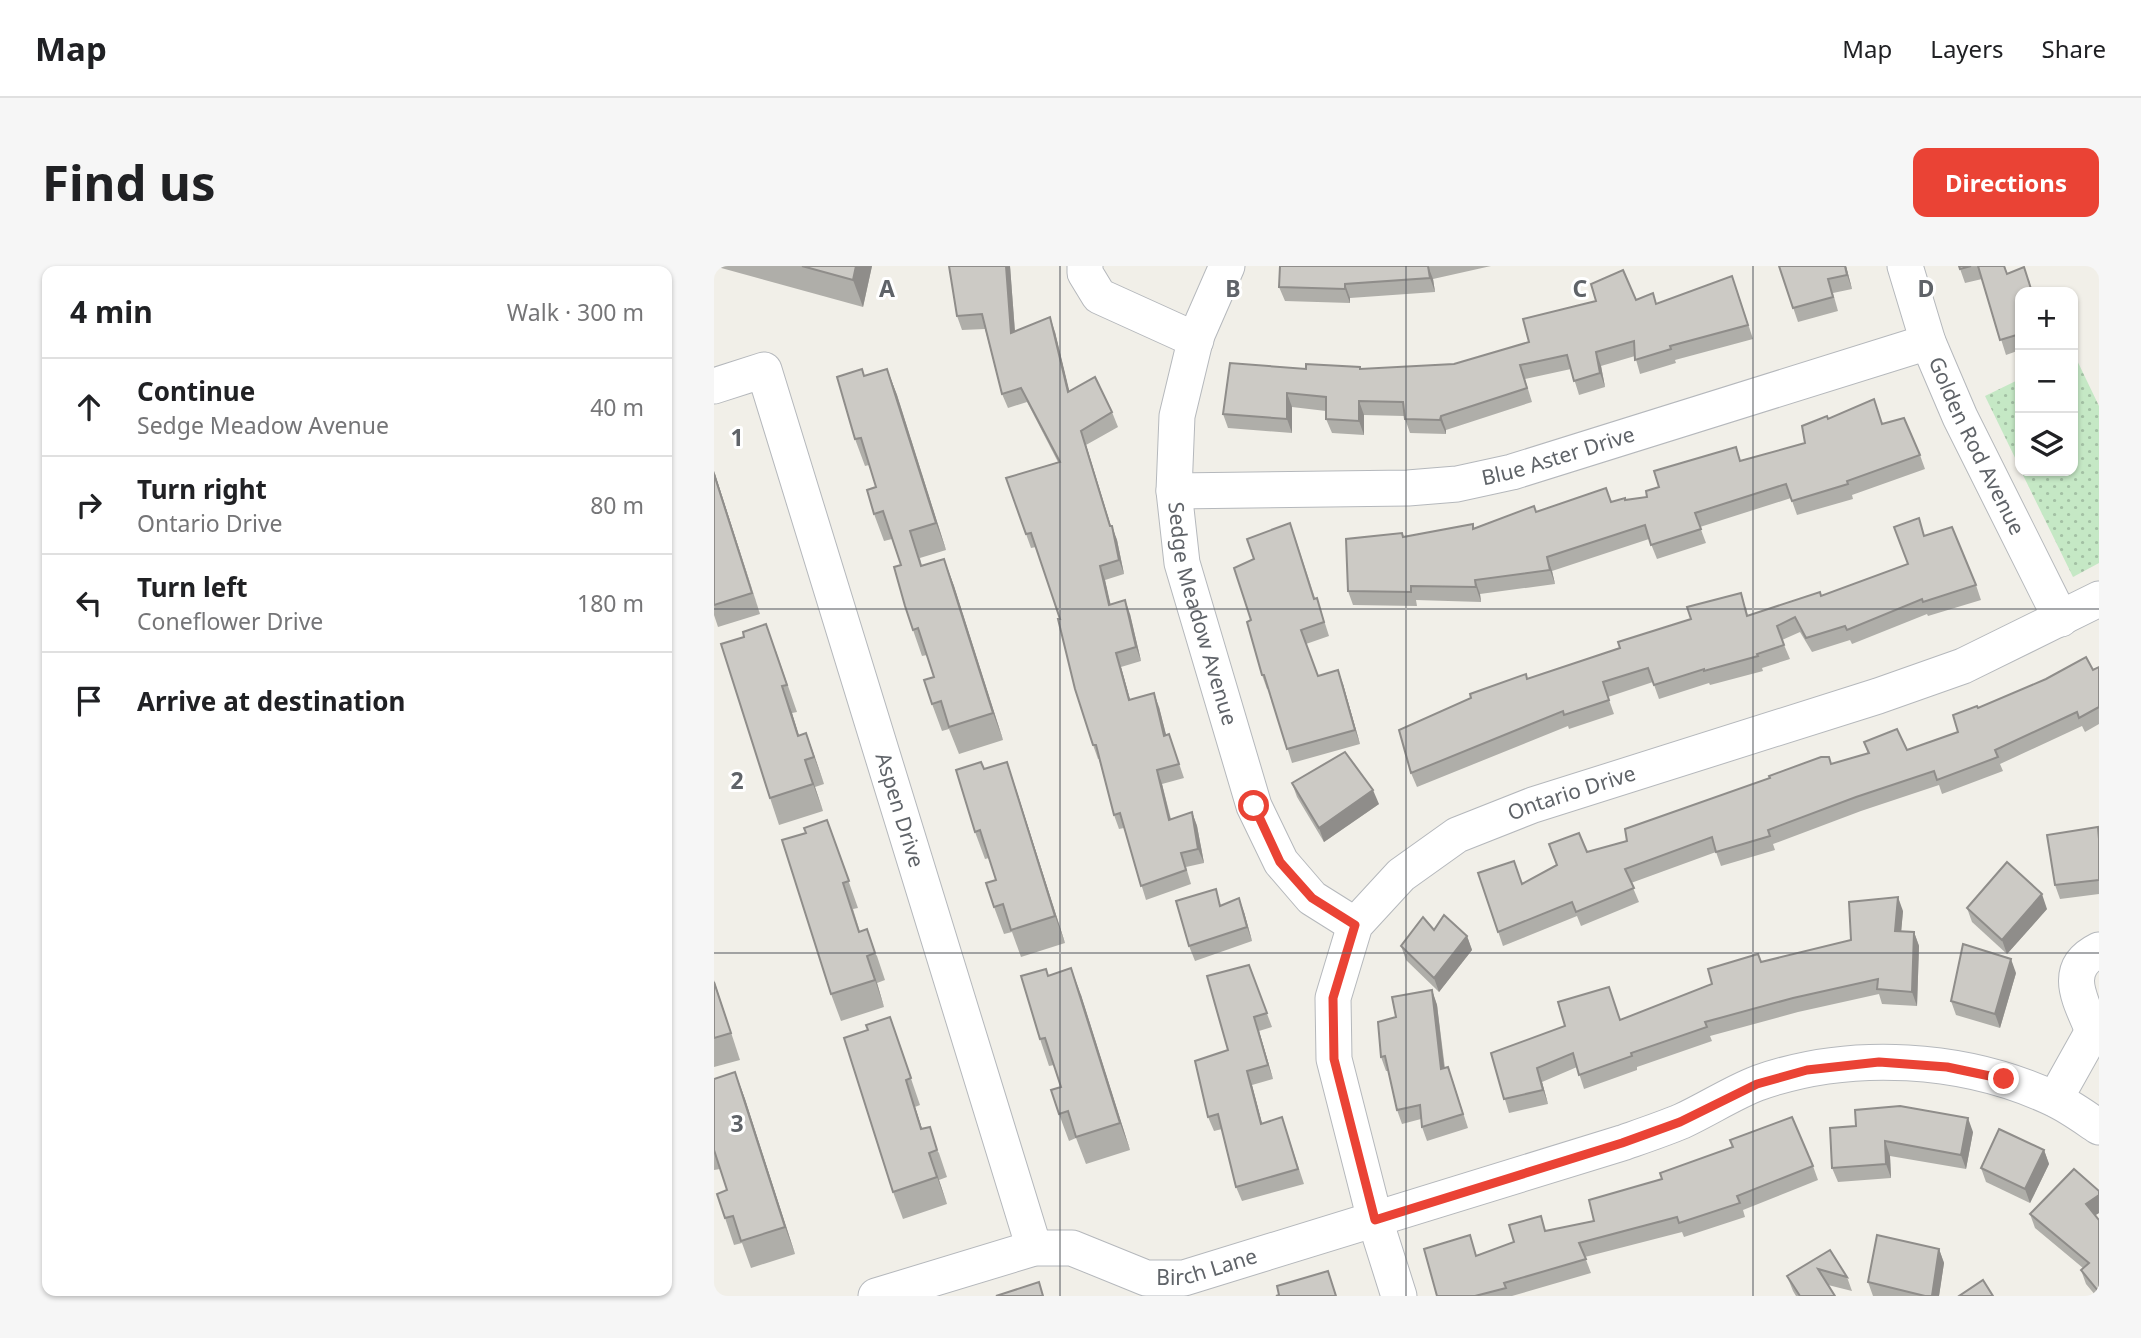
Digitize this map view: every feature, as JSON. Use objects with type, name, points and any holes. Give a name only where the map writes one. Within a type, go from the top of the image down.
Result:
[{"type":"street","points":[[1085,266],[1085,273],[1099,296],[1196,340]]},
{"type":"street","name":"Golden Rod Avenue","points":[[1905,266],[1928,342],[1961,417],[2061,619]]},
{"type":"street","name":"Sedge Meadow Avenue","points":[[1219,269],[1196,340],[1177,416],[1174,491],[1182,564],[1254,806],[1280,862],[1312,898],[1355,925]]},
{"type":"street","name":"Blue Aster Drive","points":[[1174,491],[1408,488],[1457,484],[1512,472],[1928,342]]},
{"type":"street","name":"Aspen Drive","points":[[714,386],[764,370],[1034,1248]]},
{"type":"street","name":"Ontario Drive","points":[[1399,1296],[1375,1220],[1334,1059],[1333,998],[1355,925],[1401,875],[1457,835],[1533,806],[1878,696],[1963,666],[2099,599]]},
{"type":"street","points":[[2055,1099],[2096,1030],[2078,995],[2076,973],[2081,963],[2099,950]]},
{"type":"street","name":"Birch Lane","points":[[876,1296],[1034,1248],[1072,1248],[1146,1278],[1184,1278],[1622,1143],[1680,1122],[1757,1084],[1807,1070],[1879,1062],[1947,1067],[2004,1079],[2055,1099],[2099,1127]]},
{"type":"green space","points":[[2078,362],[2099,406],[2099,563],[2073,577],[2023,476],[2078,476]]},
{"type":"green space","points":[[2015,381],[2015,458],[1985,396]]},
{"type":"building","points":[[802,266],[856,266],[853,280]]},
{"type":"building","points":[[949,266],[1006,266],[1011,333],[1050,317],[1068,392],[1095,377],[1112,412],[1081,431],[1112,526],[1119,560],[1100,566],[1109,605],[1125,600],[1136,647],[1116,653],[1129,700],[1154,693],[1164,736],[1169,734],[1179,764],[1157,770],[1169,820],[1192,812],[1198,849],[1181,853],[1186,870],[1141,886],[1120,813],[1114,815],[1096,745],[1093,745],[1075,689],[1060,619],[1031,533],[1026,534],[1006,478],[1060,462],[1021,388],[1002,394],[982,314],[957,316]]},
{"type":"building","points":[[1280,266],[1428,266],[1430,278],[1345,284],[1345,289],[1279,287]]},
{"type":"building","points":[[1779,266],[1845,266],[1847,275],[1828,279],[1833,297],[1793,308]]},
{"type":"building","points":[[1978,266],[2004,266],[2007,274],[2024,267],[2030,287],[2015,287],[2015,336],[2000,340]]},
{"type":"building","points":[[1623,270],[1636,300],[1653,293],[1656,304],[1732,276],[1748,325],[1670,346],[1671,349],[1635,360],[1634,341],[1596,352],[1600,373],[1574,381],[1567,355],[1520,365],[1527,388],[1441,416],[1440,420],[1405,419],[1403,402],[1359,401],[1359,421],[1326,419],[1326,397],[1287,393],[1287,419],[1223,414],[1230,363],[1306,369],[1306,364],[1360,369],[1454,364],[1529,342],[1523,319],[1596,301],[1591,284]]},
{"type":"building","points":[[862,369],[864,376],[887,369],[936,523],[910,531],[921,566],[944,559],[993,713],[949,727],[941,701],[932,704],[924,680],[934,677],[918,628],[913,630],[905,606],[894,567],[901,565],[883,511],[874,514],[867,490],[876,487],[861,438],[855,439],[837,377]]},
{"type":"building","points":[[1874,399],[1882,424],[1904,418],[1920,455],[1847,481],[1848,484],[1792,501],[1786,484],[1695,513],[1701,529],[1651,545],[1645,525],[1547,557],[1550,570],[1475,580],[1476,587],[1411,586],[1411,592],[1348,591],[1346,539],[1402,533],[1403,537],[1473,524],[1473,529],[1534,506],[1536,512],[1606,488],[1611,502],[1647,497],[1646,491],[1659,487],[1654,471],[1736,447],[1740,461],[1805,443],[1802,426],[1827,416],[1828,419]]},
{"type":"building","points":[[714,474],[752,593],[714,605]]},
{"type":"building","points":[[1919,518],[1924,536],[1952,527],[1976,585],[1923,602],[1922,599],[1847,630],[1845,626],[1806,638],[1795,617],[1777,626],[1784,645],[1757,654],[1758,656],[1654,685],[1648,668],[1603,682],[1609,700],[1564,715],[1563,711],[1411,773],[1399,730],[1471,698],[1470,694],[1526,674],[1527,679],[1620,648],[1618,642],[1691,619],[1687,607],[1741,593],[1747,616],[1820,592],[1821,596],[1908,564],[1894,527]]},
{"type":"building","points":[[1290,523],[1324,622],[1301,630],[1318,676],[1338,670],[1355,730],[1287,749],[1262,675],[1247,622],[1251,620],[1234,568],[1254,559],[1247,539]]},
{"type":"building","points":[[766,624],[787,685],[782,686],[798,736],[806,733],[814,757],[805,760],[813,784],[770,798],[721,644],[744,637],[743,632]]},
{"type":"building","points":[[2086,657],[2093,670],[2099,667],[2099,707],[2079,718],[2077,712],[1995,750],[1998,757],[1937,780],[1934,771],[1856,797],[1768,830],[1770,836],[1716,852],[1712,837],[1625,869],[1634,888],[1576,912],[1572,902],[1498,932],[1478,873],[1514,861],[1522,884],[1557,865],[1549,844],[1579,833],[1587,852],[1627,841],[1625,829],[1770,778],[1769,776],[1821,757],[1829,757],[1831,764],[1869,753],[1864,742],[1897,729],[1907,750],[1958,732],[1953,715],[1977,706],[1978,708],[2046,679]]},
{"type":"building","points":[[1345,752],[1373,790],[1319,828],[1292,783]]},
{"type":"building","points":[[981,762],[984,769],[1007,762],[1055,916],[1011,930],[1003,904],[994,907],[986,883],[996,880],[980,830],[975,832],[956,770]]},
{"type":"building","points":[[827,820],[849,881],[843,883],[859,932],[867,929],[875,953],[867,956],[875,980],[831,994],[782,840],[806,833],[804,828]]},
{"type":"building","points":[[2098,827],[2099,880],[2055,885],[2047,835]]},
{"type":"building","points":[[2007,862],[2042,894],[2002,940],[1967,908]]},
{"type":"building","points":[[1216,889],[1220,906],[1239,898],[1247,927],[1189,946],[1176,901]]},
{"type":"building","points":[[1898,897],[1895,931],[1914,932],[1912,992],[1877,989],[1878,979],[1793,998],[1705,1022],[1707,1027],[1631,1053],[1632,1056],[1579,1075],[1573,1053],[1537,1068],[1543,1090],[1504,1099],[1491,1053],[1565,1026],[1558,1002],[1609,987],[1620,1020],[1712,984],[1708,969],[1758,954],[1761,962],[1851,940],[1849,902]]},
{"type":"building","points":[[1444,915],[1467,936],[1434,978],[1401,946],[1423,917],[1434,930]]},
{"type":"building","points":[[1963,944],[2011,959],[1995,1014],[1951,1001]]},
{"type":"building","points":[[1249,965],[1267,1013],[1254,1017],[1268,1065],[1247,1071],[1261,1124],[1282,1117],[1298,1169],[1236,1187],[1218,1114],[1208,1117],[1195,1061],[1228,1050],[1207,976]]},
{"type":"building","points":[[1071,968],[1120,1123],[1076,1137],[1068,1111],[1059,1114],[1051,1090],[1061,1087],[1045,1038],[1040,1039],[1021,976],[1046,969],[1048,976]]},
{"type":"building","points":[[714,982],[731,1033],[714,1038]]},
{"type":"building","points":[[1432,990],[1441,1069],[1448,1067],[1463,1114],[1422,1127],[1420,1105],[1397,1110],[1385,1056],[1381,1057],[1378,1022],[1396,1017],[1392,997]]},
{"type":"building","points":[[890,1017],[911,1078],[906,1080],[921,1129],[930,1127],[937,1150],[929,1153],[937,1177],[893,1192],[844,1038],[868,1030],[866,1025]]},
{"type":"building","points":[[735,1072],[785,1227],[741,1241],[733,1216],[725,1218],[717,1194],[727,1190],[714,1150],[714,1079]]},
{"type":"building","points":[[1900,1106],[1968,1118],[1961,1155],[1885,1141],[1886,1164],[1832,1168],[1830,1128],[1856,1126],[1855,1110]]},
{"type":"building","points":[[1792,1117],[1813,1166],[1737,1196],[1740,1203],[1679,1223],[1677,1217],[1579,1243],[1586,1259],[1504,1283],[1506,1288],[1475,1296],[1437,1296],[1424,1249],[1470,1235],[1476,1256],[1514,1242],[1509,1225],[1541,1216],[1545,1231],[1594,1221],[1589,1200],[1662,1179],[1660,1173],[1733,1147],[1730,1140]]},
{"type":"building","points":[[1999,1129],[2044,1150],[2025,1189],[1981,1168]]},
{"type":"building","points":[[2074,1169],[2099,1191],[2099,1195],[2086,1204],[2099,1220],[2099,1292],[2081,1270],[2089,1263],[2030,1214]]},
{"type":"building","points":[[1877,1235],[1939,1249],[1932,1296],[1868,1282]]},
{"type":"building","points":[[1830,1250],[1847,1277],[1818,1269],[1835,1296],[1800,1296],[1787,1276]]},
{"type":"building","points":[[1328,1271],[1336,1296],[1276,1296],[1279,1295],[1277,1286]]},
{"type":"building","points":[[1983,1280],[1993,1296],[1959,1296]]},
{"type":"building","points":[[1039,1282],[1043,1296],[996,1296]]},
{"type":"route","points":[[1254,806],[1280,862],[1312,898],[1355,925],[1333,998],[1334,1059],[1375,1220],[1622,1143],[1680,1122],[1757,1084],[1807,1070],[1879,1062],[1947,1067],[2004,1079]]}]
